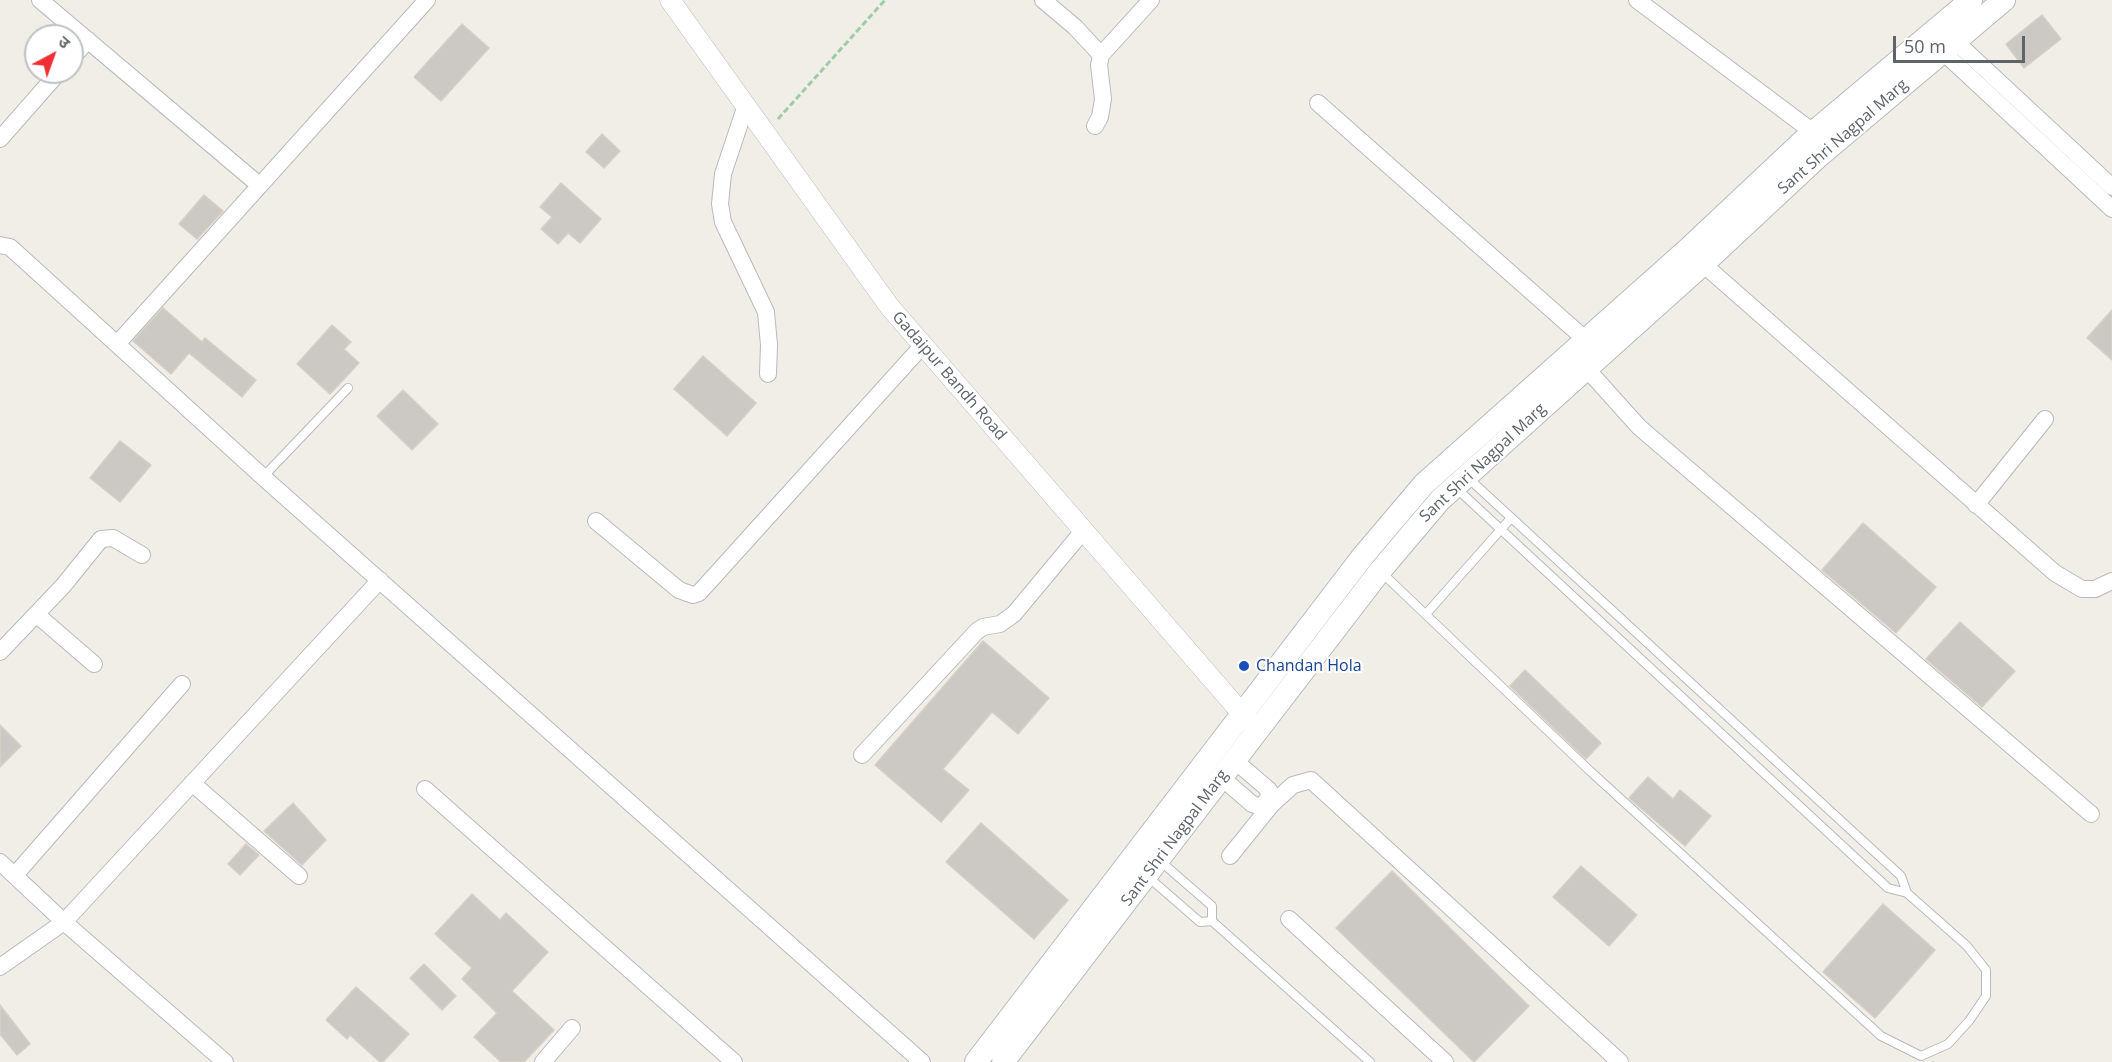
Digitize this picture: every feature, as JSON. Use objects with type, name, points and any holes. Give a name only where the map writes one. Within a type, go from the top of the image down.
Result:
[{"type":"main road","name":"Sant Shri Nagpal Marg","points":[[1003,1062],[1227,769],[1249,723],[1401,510],[1448,461],[1586,340],[1813,132],[1971,0]]},
{"type":"main road","name":"Sant Shri Nagpal Marg","points":[[976,1062],[1249,723],[1380,571],[1417,524],[1459,481],[1703,264],[1819,156],[2004,0]]},
{"type":"street","points":[[40,0],[258,184]]},
{"type":"street","points":[[117,344],[258,184],[427,0]]},
{"type":"street","name":"Gadaipur Bandh Road","points":[[670,0],[888,306],[1249,723]]},
{"type":"street","points":[[1043,0],[1075,27],[1101,55]]},
{"type":"street","points":[[1095,126],[1100,117],[1103,99],[1099,65],[1101,55],[1151,0]]},
{"type":"street","points":[[1637,0],[1813,132]]},
{"type":"street","points":[[1665,19],[1667,0]]},
{"type":"street","points":[[84,44],[88,40]]},
{"type":"street","points":[[1949,46],[2112,187]]},
{"type":"street","points":[[1949,46],[2112,209]]},
{"type":"street","points":[[0,139],[48,84]]},
{"type":"street","points":[[1318,103],[1586,340]]},
{"type":"street","points":[[746,105],[723,174],[720,204],[723,222],[766,312],[770,345],[768,374]]},
{"type":"street","points":[[0,245],[10,247],[263,477],[922,1062]]},
{"type":"street","points":[[1703,264],[1976,505],[2070,584],[2082,589],[2095,589],[2112,581]]},
{"type":"street","points":[[596,521],[679,590],[693,595],[699,593],[923,345]]},
{"type":"street","points":[[1586,368],[1639,427],[2091,814]]},
{"type":"street","points":[[1976,505],[2045,419]]},
{"type":"street","points":[[862,754],[977,631],[983,627],[1000,624],[1014,614],[1083,531]]},
{"type":"street","points":[[0,652],[101,539],[113,538],[142,555]]},
{"type":"street","points":[[0,967],[64,922],[380,580]]},
{"type":"street","points":[[36,614],[94,664]]},
{"type":"street","points":[[15,875],[182,684]]},
{"type":"street","points":[[1227,769],[1269,790],[1270,801]]},
{"type":"street","points":[[1230,856],[1270,801],[1293,785],[1311,780],[1620,1062]]},
{"type":"street","points":[[192,783],[299,876]]},
{"type":"street","points":[[425,789],[734,1062]]},
{"type":"street","points":[[0,862],[64,922],[225,1062]]},
{"type":"street","points":[[1289,919],[1445,1062]]},
{"type":"street","points":[[543,1062],[572,1028]]},
{"type":"lane","points":[[263,477],[348,388]]},
{"type":"lane","points":[[1459,481],[1511,518],[1901,876],[1907,893]]},
{"type":"lane","points":[[1380,571],[1590,771],[1881,1036],[1921,1056],[1948,1044],[1969,1021],[1986,996],[1986,970],[1967,946],[1907,893],[1888,888],[1500,530],[1459,481]]},
{"type":"lane","points":[[1426,614],[1511,518]]},
{"type":"lane","points":[[1152,868],[1212,906],[1212,921]]},
{"type":"lane","points":[[1152,868],[1200,922],[1212,921],[1370,1062]]},
{"type":"path","points":[[765,133],[885,0]]},
{"type":"building","points":[[2042,15],[2061,39],[2024,68],[2006,44]]},
{"type":"building","points":[[462,24],[489,48],[441,101],[414,77]]},
{"type":"building","points":[[602,134],[620,151],[604,168],[586,152]]},
{"type":"building","points":[[561,183],[601,219],[580,243],[568,233],[558,244],[541,229],[552,217],[540,207]]},
{"type":"building","points":[[204,195],[223,211],[197,239],[179,224]]},
{"type":"building","points":[[163,308],[202,342],[205,338],[256,380],[242,397],[189,353],[171,374],[133,341]]},
{"type":"building","points":[[2112,310],[2112,360],[2087,338]]},
{"type":"building","points":[[332,325],[351,342],[344,349],[359,363],[330,394],[297,364]]},
{"type":"building","points":[[703,356],[756,403],[727,436],[674,389]]},
{"type":"building","points":[[403,390],[438,424],[412,450],[377,416]]},
{"type":"building","points":[[120,441],[151,465],[120,502],[90,478]]},
{"type":"building","points":[[1863,523],[1936,587],[1896,633],[1822,570]]},
{"type":"building","points":[[1960,622],[2015,671],[1982,707],[1926,659]]},
{"type":"building","points":[[983,641],[1049,698],[1018,734],[992,712],[943,769],[969,790],[941,822],[875,765]]},
{"type":"building","points":[[1525,670],[1601,743],[1586,759],[1510,686]]},
{"type":"building","points":[[0,725],[21,746],[0,767]]},
{"type":"building","points":[[1648,777],[1673,799],[1680,790],[1711,816],[1685,846],[1629,798]]},
{"type":"building","points":[[293,803],[326,840],[302,865],[264,831]]},
{"type":"building","points":[[981,823],[1068,900],[1034,939],[946,862]]},
{"type":"building","points":[[246,844],[259,855],[240,875],[228,864]]},
{"type":"building","points":[[1581,866],[1637,915],[1609,946],[1553,897]]},
{"type":"building","points":[[1392,871],[1529,1006],[1474,1062],[1336,928]]},
{"type":"building","points":[[472,894],[500,920],[506,913],[548,952],[512,991],[554,1030],[524,1062],[501,1062],[474,1037],[497,1013],[462,979],[472,968],[435,934]]},
{"type":"building","points":[[1883,904],[1935,950],[1875,1018],[1823,972]]},
{"type":"building","points":[[424,964],[456,996],[442,1010],[410,978]]},
{"type":"building","points":[[356,987],[409,1034],[383,1062],[380,1062],[350,1035],[347,1039],[326,1020]]},
{"type":"building","points":[[0,1005],[30,1044],[17,1055],[0,1034]]},
{"type":"place","name":"Chandan Hola","points":[[1244,666]]}]
